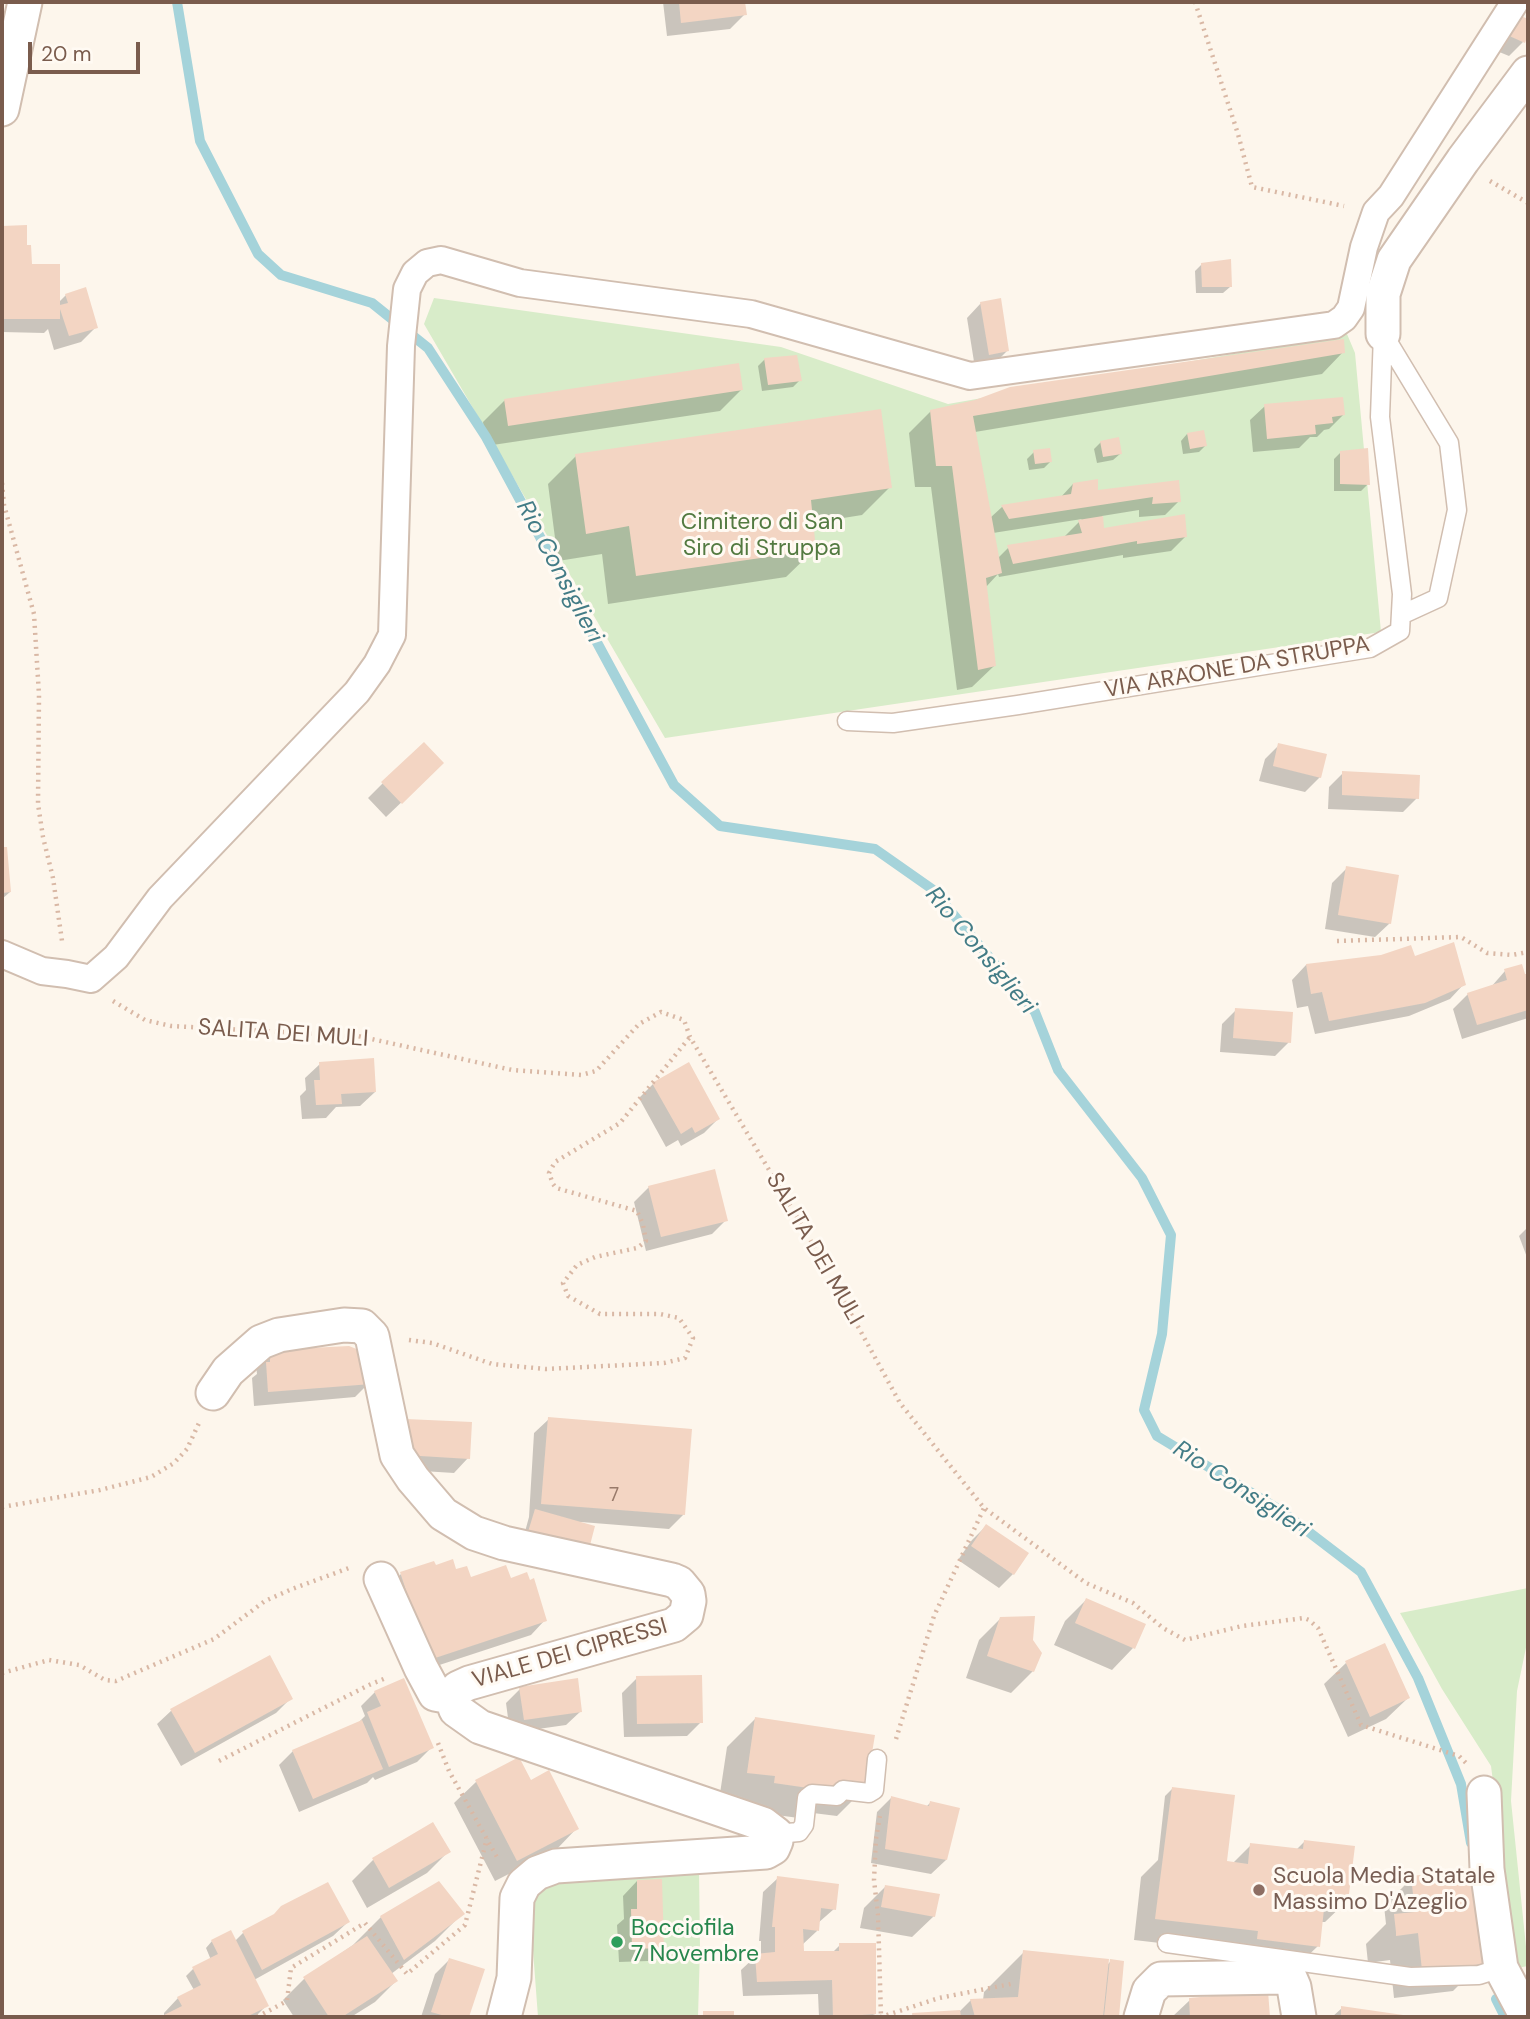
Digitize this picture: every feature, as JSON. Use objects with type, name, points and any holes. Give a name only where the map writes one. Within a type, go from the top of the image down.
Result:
[{"type":"street","points":[[2,109],[25,2]]},
{"type":"street","points":[[2,954],[42,971],[79,976],[116,957],[160,898],[357,692],[377,664],[392,635],[401,346],[407,289],[415,272],[427,263],[441,260],[520,283],[751,314],[970,376],[1334,326],[1344,318],[1351,307],[1364,247],[1376,212],[1391,196],[1515,2]]},
{"type":"street","points":[[1383,334],[1383,294],[1394,260],[1463,160],[1528,73]]},
{"type":"street","points":[[213,1392],[245,1354],[270,1338],[344,1325],[362,1326],[372,1336]]},
{"type":"street","name":"VIALE DEI CIPRESSI","points":[[372,1336],[397,1455],[443,1514],[474,1533],[504,1543],[673,1580],[688,1594],[690,1601],[686,1615],[674,1625],[469,1683],[458,1688],[451,1698]]},
{"type":"street","name":"VIALE DEI CIPRESSI","points":[[381,1579],[435,1694],[451,1698]]},
{"type":"street","name":"VIALE DEI CIPRESSI","points":[[451,1698],[456,1710],[480,1727],[764,1824],[776,1834]]},
{"type":"street","points":[[1484,1793],[1486,1869],[1502,1968],[1527,2017]]},
{"type":"street","points":[[504,2017],[514,1978],[517,1898],[524,1885],[537,1873],[556,1866],[766,1852],[773,1848],[776,1834]]},
{"type":"street","points":[[1141,2017],[1149,1991],[1161,1979],[1284,1977],[1291,1980],[1294,1987],[1299,2017]]},
{"type":"lane","points":[[1383,334],[1449,443],[1457,510],[1438,598],[1401,615],[1402,594],[1380,417],[1383,334]]},
{"type":"lane","name":"VIA ARAONE DA STRUPPA","points":[[847,721],[893,723],[1370,648],[1400,631],[1401,615]]},
{"type":"lane","points":[[776,1834],[799,1832],[804,1825],[807,1798],[812,1794],[837,1796],[843,1790],[869,1793],[874,1790],[877,1759]]},
{"type":"lane","points":[[1167,1943],[1410,1977],[1479,1975],[1502,1968]]},
{"type":"path","points":[[1195,2],[1238,134],[1252,187],[1376,212]]},
{"type":"path","points":[[1463,160],[1500,189],[1528,203]]},
{"type":"path","points":[[2,483],[4,505],[34,614],[39,695],[38,804],[43,837],[79,976]]},
{"type":"path","points":[[1337,941],[1461,937],[1487,953],[1512,955],[1528,951]]},
{"type":"path","name":"SALITA DEI MULI","points":[[79,976],[145,1020],[171,1026],[358,1036],[512,1070],[581,1075],[596,1071],[639,1024],[661,1012],[684,1020],[690,1037],[806,1232],[900,1403],[984,1508],[1086,1583],[1133,1603],[1163,1628],[1185,1640],[1242,1626],[1304,1618],[1309,1620],[1318,1628],[1362,1725],[1459,1756]]},
{"type":"path","points":[[372,1336],[432,1343],[492,1364],[546,1369],[664,1363],[685,1358],[693,1338],[679,1318],[660,1314],[600,1314],[568,1296],[564,1283],[577,1265],[595,1257],[637,1248],[646,1241],[637,1211],[556,1188],[549,1173],[555,1163],[620,1123],[690,1037]]},
{"type":"path","points":[[2,1507],[100,1490],[151,1477],[174,1463],[187,1449],[213,1392]]},
{"type":"path","points":[[2,1673],[48,1660],[79,1665],[105,1680],[116,1681],[214,1639],[265,1601],[292,1589],[364,1562],[381,1579]]},
{"type":"path","points":[[219,1761],[369,1685],[421,1668]]},
{"type":"path","points":[[436,1737],[449,1771],[502,1866]]},
{"type":"path","points":[[257,2017],[287,2001],[291,1968],[365,1923],[407,1974],[465,1925],[487,1838]]},
{"type":"path","points":[[873,2017],[881,2017],[939,1998],[1011,1984]]},
{"type":"green space","name":"Cimitero di San Siro di Struppa","points":[[434,298],[781,347],[948,404],[1347,334],[1355,353],[1381,632],[665,738],[424,324]]},
{"type":"green space","points":[[1528,1588],[1528,1638],[1517,1691],[1511,1801],[1528,1966],[1517,1968],[1505,1897],[1491,1766],[1442,1689],[1400,1613]]},
{"type":"green space","name":"Bocciofila 7 Novembre","points":[[699,1869],[698,2017],[538,2017],[532,1937],[534,1899],[538,1892],[553,1880]]},
{"type":"building","points":[[679,2],[745,2],[747,15],[681,23]]},
{"type":"building","points":[[1514,13],[1528,19],[1525,43],[1505,34]]},
{"type":"building","points":[[27,225],[27,245],[31,245],[32,264],[60,264],[60,305],[68,303],[65,294],[86,287],[98,328],[69,336],[60,309],[60,319],[2,319],[2,226]]},
{"type":"building","points":[[1231,259],[1232,287],[1202,287],[1201,263]]},
{"type":"building","points":[[1001,298],[1009,351],[989,355],[980,302]]},
{"type":"building","points":[[1344,339],[1345,353],[973,416],[1002,573],[986,578],[996,666],[978,670],[952,466],[936,466],[930,410],[975,400],[1010,387]]},
{"type":"building","points":[[797,355],[802,381],[768,385],[764,358]]},
{"type":"building","points":[[739,363],[743,390],[508,426],[504,399]]},
{"type":"building","points":[[1343,397],[1345,415],[1332,417],[1333,423],[1315,425],[1316,434],[1267,439],[1264,404]]},
{"type":"building","points":[[881,409],[892,488],[811,500],[816,550],[636,576],[629,526],[586,534],[575,454]]},
{"type":"building","points":[[1204,430],[1207,446],[1190,449],[1187,433]]},
{"type":"building","points":[[1119,437],[1122,454],[1103,457],[1100,441]]},
{"type":"building","points":[[1050,448],[1052,462],[1035,464],[1033,450]]},
{"type":"building","points":[[1368,448],[1370,485],[1340,484],[1340,451]]},
{"type":"building","points":[[1098,479],[1098,490],[1179,480],[1181,502],[1152,504],[1153,497],[1009,519],[1001,505],[1071,494],[1073,483]]},
{"type":"building","points":[[1185,514],[1187,537],[1137,544],[1137,541],[1013,564],[1007,545],[1082,533],[1078,520],[1103,516],[1104,528]]},
{"type":"building","points":[[424,742],[444,763],[402,804],[381,782]]},
{"type":"building","points":[[1278,743],[1327,754],[1321,778],[1273,766]]},
{"type":"building","points":[[1342,771],[1420,775],[1419,799],[1342,795]]},
{"type":"building","points":[[2,847],[7,847],[11,892],[2,893]]},
{"type":"building","points":[[1346,866],[1399,875],[1391,924],[1338,915]]},
{"type":"building","points":[[1454,942],[1466,985],[1425,1003],[1329,1021],[1322,992],[1311,994],[1306,964],[1381,955],[1411,945],[1415,956]]},
{"type":"building","points":[[1522,964],[1525,974],[1528,974],[1528,1010],[1477,1025],[1467,993],[1507,980],[1504,969]]},
{"type":"building","points":[[1235,1008],[1293,1012],[1291,1043],[1233,1038]]},
{"type":"building","points":[[374,1058],[376,1092],[341,1094],[342,1104],[316,1105],[314,1080],[320,1080],[319,1062]]},
{"type":"building","points":[[689,1062],[720,1119],[695,1133],[692,1127],[681,1134],[652,1083]]},
{"type":"building","points":[[715,1169],[728,1221],[661,1237],[648,1186]]},
{"type":"building","points":[[349,1346],[359,1350],[371,1384],[268,1392],[266,1362],[270,1362],[270,1350]]},
{"type":"building","points":[[548,1417],[692,1429],[685,1515],[541,1504]]},
{"type":"building","points":[[406,1419],[472,1422],[470,1459],[404,1455]]},
{"type":"building","points":[[535,1509],[595,1526],[589,1549],[528,1532]]},
{"type":"building","points":[[986,1524],[1029,1553],[1014,1575],[971,1546]]},
{"type":"building","points":[[453,1559],[456,1569],[467,1566],[471,1577],[506,1565],[511,1578],[527,1572],[530,1580],[534,1578],[547,1621],[429,1660],[400,1572],[434,1561],[436,1565]]},
{"type":"building","points":[[1086,1598],[1146,1624],[1135,1649],[1075,1623]]},
{"type":"building","points":[[1035,1616],[1033,1640],[1042,1653],[1034,1672],[987,1656],[1000,1617]]},
{"type":"building","points":[[1385,1643],[1410,1698],[1370,1717],[1345,1661]]},
{"type":"building","points":[[270,1655],[293,1699],[195,1753],[170,1709]]},
{"type":"building","points":[[702,1675],[703,1723],[637,1724],[636,1676]]},
{"type":"building","points":[[404,1678],[434,1748],[389,1767],[367,1712],[381,1706],[374,1691]]},
{"type":"building","points":[[578,1678],[582,1712],[524,1720],[519,1687]]},
{"type":"building","points":[[755,1717],[875,1735],[866,1789],[836,1792],[774,1783],[775,1776],[747,1773]]},
{"type":"building","points":[[362,1720],[383,1769],[313,1799],[292,1750]]},
{"type":"building","points":[[519,1757],[531,1780],[549,1770],[579,1829],[517,1861],[475,1780]]},
{"type":"building","points":[[1172,1787],[1235,1795],[1227,1861],[1248,1864],[1250,1843],[1303,1849],[1304,1840],[1355,1846],[1348,1902],[1325,1899],[1320,1947],[1257,1939],[1258,1931],[1155,1919]]},
{"type":"building","points":[[891,1796],[929,1806],[930,1801],[960,1808],[947,1860],[885,1849]]},
{"type":"building","points":[[433,1822],[451,1852],[389,1888],[372,1858]]},
{"type":"building","points":[[1473,1869],[1483,1964],[1422,1970],[1418,1933],[1396,1936],[1394,1914],[1415,1912],[1411,1876]]},
{"type":"building","points":[[777,1876],[839,1884],[836,1910],[821,1908],[819,1931],[803,1929],[804,1951],[839,1951],[839,1943],[876,1943],[876,2014],[833,2017],[832,1980],[757,1982],[755,1954],[775,1952],[775,1927],[772,1927]]},
{"type":"building","points":[[662,1879],[664,1948],[632,1949],[631,1909],[637,1909],[637,1880]]},
{"type":"building","points":[[439,1881],[465,1914],[404,1960],[380,1916]]},
{"type":"building","points":[[328,1882],[350,1922],[262,1970],[242,1931],[274,1914],[281,1906]]},
{"type":"building","points":[[885,1885],[940,1894],[935,1917],[881,1907]]},
{"type":"building","points":[[231,1930],[269,2006],[246,2017],[165,2017],[164,2015],[182,2006],[177,1997],[201,1985],[192,1967],[218,1954],[211,1940]]},
{"type":"building","points":[[367,1936],[398,1981],[342,2017],[329,2017],[303,1977]]},
{"type":"building","points":[[1023,1950],[1109,1959],[1103,2017],[975,2017],[970,1999],[1018,1997]]},
{"type":"building","points":[[449,1958],[485,1969],[469,2017],[449,2017],[431,2012]]},
{"type":"building","points":[[1110,1959],[1124,1961],[1119,2017],[1104,2017]]},
{"type":"building","points":[[1268,1991],[1270,2017],[1190,2017],[1189,1998]]},
{"type":"building","points":[[1341,2006],[1410,2016],[1341,2017]]},
{"type":"building","points":[[960,2010],[961,2017],[913,2017],[912,2013]]},
{"type":"building","points":[[703,2011],[734,2011],[734,2017],[703,2017]]},
{"type":"waterway","name":"Rio Consiglieri","points":[[177,2],[200,141],[258,254],[281,275],[372,303],[428,348],[486,437],[674,785],[720,826],[875,849],[932,889],[1035,1012],[1058,1070],[1142,1178],[1171,1235],[1162,1334],[1144,1410],[1157,1436],[1280,1510],[1361,1572],[1418,1678],[1461,1784],[1471,1843]]},
{"type":"waterway","name":"Rio Consiglieri","points":[[1496,1999],[1505,2017]]},
{"type":"place","name":"Scuola Media Statale Massimo D'Azeglio","points":[[1259,1890]]},
{"type":"place","name":"Bocciofila 7 Novembre","points":[[617,1942]]}]
